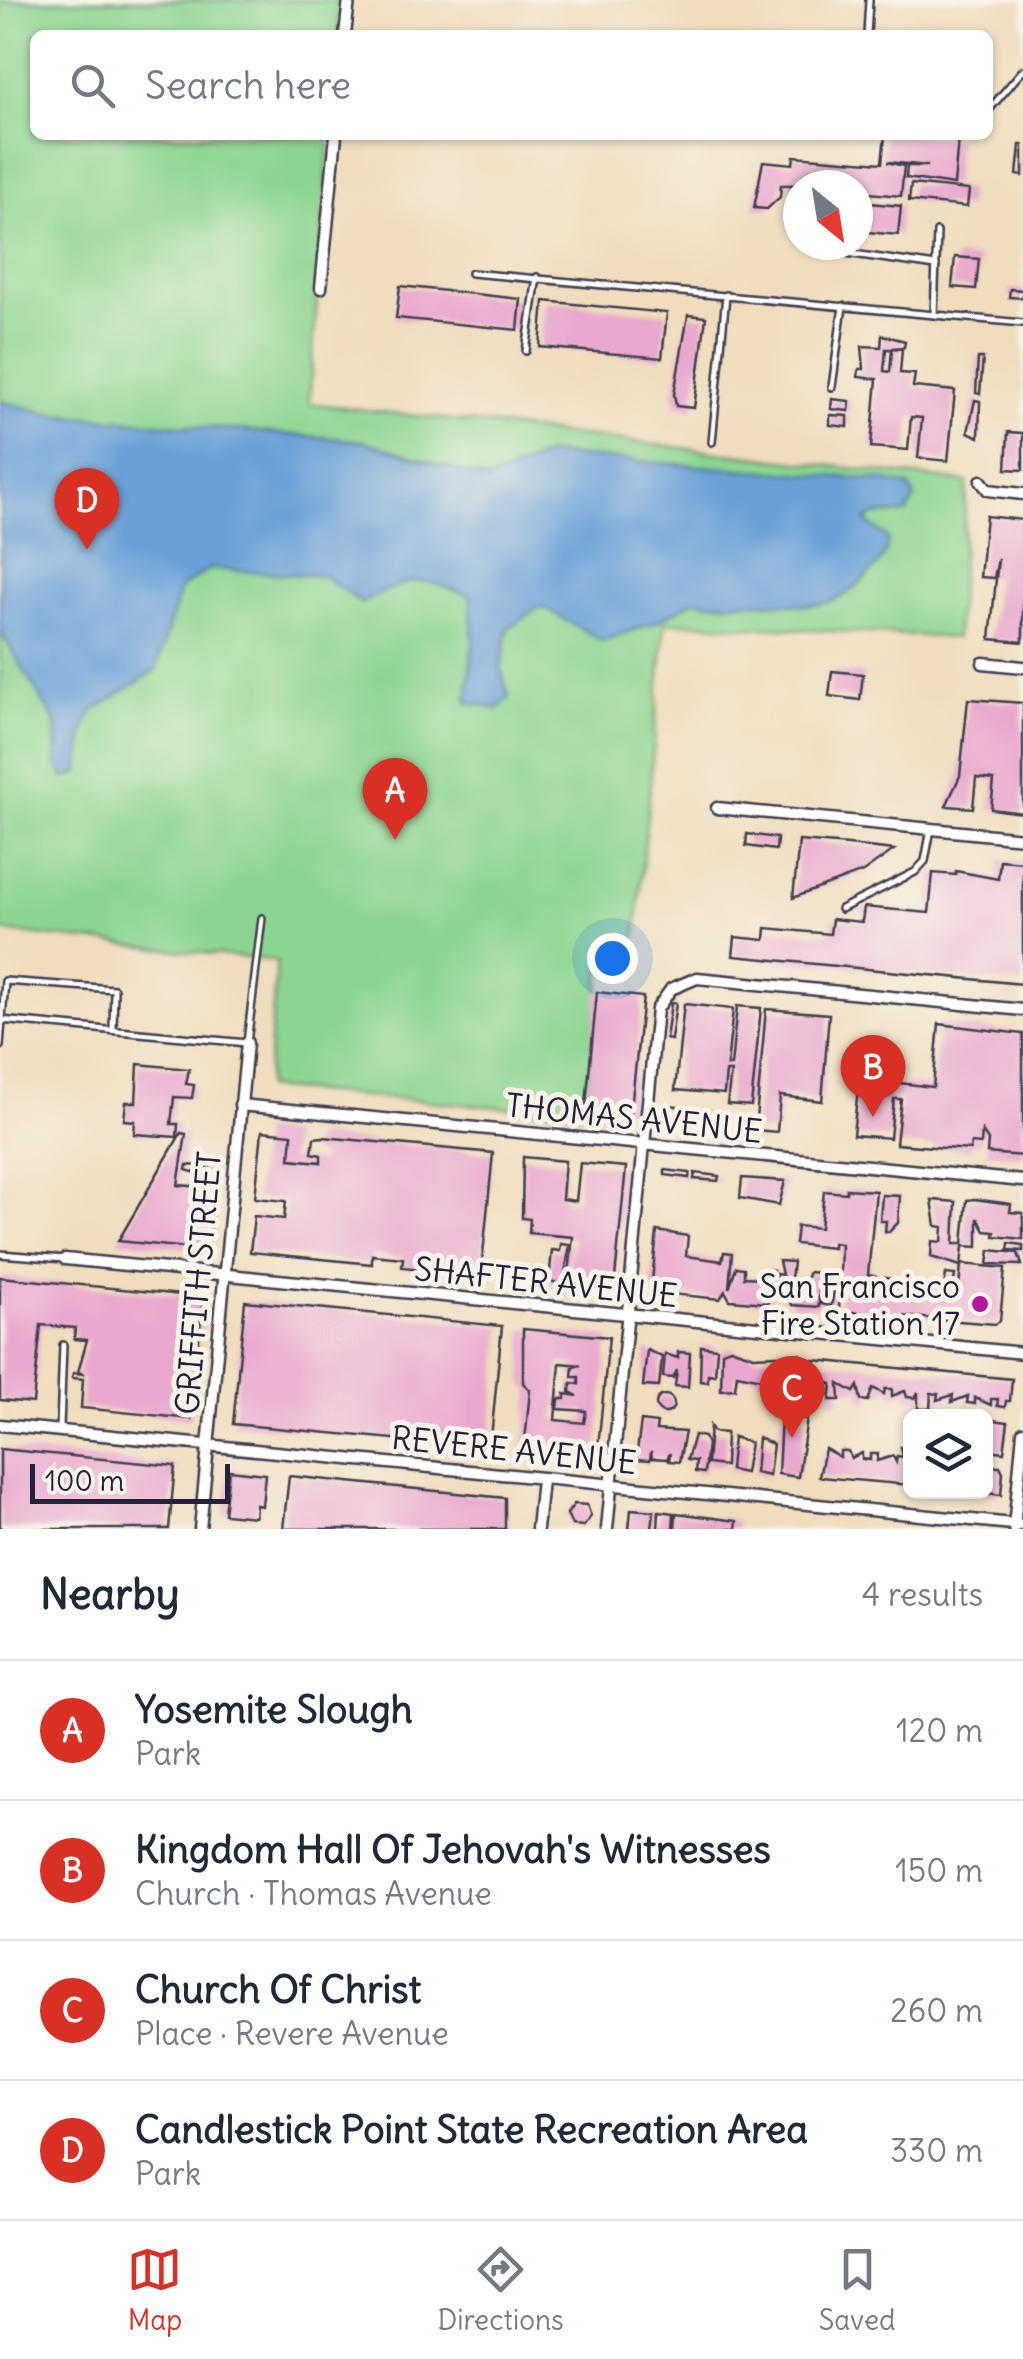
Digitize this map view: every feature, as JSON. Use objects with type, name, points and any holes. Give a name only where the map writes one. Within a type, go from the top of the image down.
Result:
[{"type":"street","points":[[346,30],[349,0]]},
{"type":"street","points":[[321,288],[336,140]]},
{"type":"street","points":[[985,485],[1023,494]]},
{"type":"street","points":[[983,663],[1023,667]]},
{"type":"street","points":[[717,808],[1023,838]]},
{"type":"street","points":[[607,1529],[657,1009],[671,988],[696,978],[1023,1010]]},
{"type":"street","name":"GRIFFITH STREET","points":[[200,1529],[247,1042]]},
{"type":"street","name":"THOMAS AVENUE","points":[[240,1105],[1023,1182]]},
{"type":"street","name":"SHAFTER AVENUE","points":[[64,1258],[1023,1353]]},
{"type":"street","name":"REVERE AVENUE","points":[[0,1425],[1017,1526]]},
{"type":"street","points":[[1017,1526],[1023,1432]]},
{"type":"street","points":[[537,1529],[542,1480]]},
{"type":"lane","points":[[866,30],[869,0]]},
{"type":"lane","points":[[993,106],[1023,70]]},
{"type":"lane","points":[[934,314],[938,232]]},
{"type":"lane","points":[[873,257],[936,266]]},
{"type":"lane","points":[[471,274],[1023,323]]},
{"type":"lane","points":[[526,351],[537,278]]},
{"type":"lane","points":[[712,442],[726,294]]},
{"type":"lane","points":[[832,387],[844,306]]},
{"type":"lane","points":[[840,909],[915,872],[924,861],[931,829]]},
{"type":"lane","points":[[1,1020],[247,1042],[262,918]]},
{"type":"lane","points":[[0,1046],[4,981],[114,989],[113,1029]]},
{"type":"lane","points":[[0,1254],[64,1258]]},
{"type":"lane","points":[[60,1431],[63,1345]]},
{"type":"green space","points":[[0,0],[340,0],[338,30],[30,30],[30,140],[330,140],[309,403],[967,482],[956,638],[665,622],[635,947],[602,962],[585,1114],[266,1088],[277,961],[0,931],[0,533],[325,565],[361,603],[411,582],[443,585],[868,535],[867,489],[547,454],[489,480],[363,441],[52,414],[0,401]]},
{"type":"water","points":[[0,401],[52,414],[363,441],[489,480],[547,454],[883,480],[909,486],[915,498],[906,513],[875,515],[865,521],[888,538],[884,555],[875,568],[838,599],[811,605],[695,600],[658,621],[603,641],[541,606],[508,629],[501,669],[509,697],[498,709],[467,702],[473,640],[470,596],[437,584],[414,582],[361,603],[324,576],[209,569],[180,589],[156,670],[92,712],[84,730],[79,773],[65,778],[57,765],[56,723],[0,631]]},
{"type":"building","points":[[884,140],[958,140],[954,185],[906,178],[907,166],[928,166],[887,162],[904,166],[901,196],[873,193],[873,170],[783,170],[780,197],[767,209],[754,208],[763,161],[793,164],[794,156],[882,163]]},
{"type":"building","points":[[1023,145],[1023,176],[1017,175]]},
{"type":"building","points":[[911,184],[969,190],[967,207],[909,201]]},
{"type":"building","points":[[873,203],[901,206],[898,235],[873,232]]},
{"type":"building","points":[[955,257],[979,259],[976,289],[952,287]]},
{"type":"building","points":[[400,286],[521,299],[518,330],[396,318]]},
{"type":"building","points":[[1010,289],[1023,290],[1022,298],[1009,297]]},
{"type":"building","points":[[544,301],[667,313],[662,358],[540,347]]},
{"type":"building","points":[[688,315],[706,317],[694,408],[676,406],[674,394]]},
{"type":"building","points":[[882,335],[905,341],[904,347],[892,348],[902,349],[900,373],[915,374],[913,387],[955,391],[948,461],[918,458],[922,418],[911,417],[908,450],[871,447],[877,379],[858,377],[859,369],[864,369],[862,346],[881,347]],"holes":[[[886,349],[892,349],[890,372],[884,371]]]},
{"type":"building","points":[[978,358],[983,358],[980,394],[976,393]]},
{"type":"building","points":[[832,399],[850,401],[849,411],[831,409]]},
{"type":"building","points":[[975,400],[980,401],[979,437],[968,432]]},
{"type":"building","points":[[830,415],[848,416],[848,427],[830,425]]},
{"type":"building","points":[[1008,432],[1023,433],[1023,470],[1006,469]]},
{"type":"building","points":[[986,516],[1023,520],[1023,642],[990,639],[998,559],[994,578],[980,577]]},
{"type":"building","points":[[832,671],[863,674],[860,700],[829,696]]},
{"type":"building","points":[[968,699],[1023,703],[1023,813],[991,809],[994,780],[976,778],[973,808],[946,806],[960,776]]},
{"type":"building","points":[[747,834],[777,838],[776,850],[746,846]]},
{"type":"building","points":[[799,841],[894,850],[863,872],[793,898]]},
{"type":"building","points":[[1000,860],[1023,862],[1023,984],[733,956],[735,937],[765,940],[766,928],[830,934],[832,919],[862,922],[864,907],[929,913],[933,873],[956,875],[956,871],[998,879]]},
{"type":"building","points":[[597,992],[643,997],[630,1118],[585,1114]]},
{"type":"building","points":[[671,1003],[676,1003],[671,1040],[666,1039]]},
{"type":"building","points":[[684,1004],[733,1009],[727,1066],[731,1066],[737,1006],[761,1008],[751,1106],[727,1104],[731,1072],[726,1072],[724,1094],[675,1090]]},
{"type":"building","points":[[766,1009],[829,1014],[822,1101],[780,1096],[777,1132],[755,1130]]},
{"type":"building","points":[[939,1024],[1023,1034],[1023,1156],[987,1153],[988,1140],[982,1131],[981,1144],[971,1143],[970,1150],[896,1144],[901,1099],[894,1099],[890,1138],[853,1135],[859,1079],[900,1078],[899,1083],[933,1087]]},
{"type":"building","points":[[138,1064],[189,1069],[186,1084],[194,1085],[192,1098],[174,1097],[171,1124],[178,1124],[177,1137],[134,1134],[135,1121],[124,1120],[126,1102],[136,1102]]},
{"type":"building","points":[[668,1105],[678,1106],[677,1124],[667,1123]]},
{"type":"building","points":[[690,1109],[704,1111],[703,1125],[686,1123]]},
{"type":"building","points":[[262,1131],[292,1134],[290,1159],[321,1162],[321,1155],[312,1153],[314,1138],[493,1153],[481,1275],[402,1267],[403,1258],[372,1255],[372,1264],[250,1252],[254,1216],[284,1219],[286,1201],[255,1198]]},
{"type":"building","points":[[181,1133],[186,1134],[178,1185],[215,1188],[208,1250],[118,1241]]},
{"type":"building","points":[[523,1157],[565,1161],[562,1199],[576,1201],[580,1163],[626,1167],[614,1288],[568,1283],[573,1237],[529,1233],[530,1219],[522,1218]]},
{"type":"building","points":[[187,1165],[210,1167],[209,1177],[186,1170]]},
{"type":"building","points":[[665,1170],[690,1173],[689,1178],[665,1175]]},
{"type":"building","points":[[695,1173],[719,1176],[718,1181],[694,1179]]},
{"type":"building","points":[[742,1178],[785,1181],[779,1205],[740,1198]]},
{"type":"building","points":[[846,1189],[876,1191],[868,1275],[944,1288],[946,1274],[955,1275],[953,1287],[959,1288],[961,1264],[1005,1268],[1000,1321],[995,1324],[839,1311],[841,1244],[833,1243],[833,1248],[795,1244],[797,1226],[820,1228],[824,1191],[846,1193]]},
{"type":"building","points":[[882,1195],[900,1196],[898,1223],[889,1232],[885,1232],[886,1221],[880,1221]]},
{"type":"building","points":[[932,1200],[956,1202],[954,1244],[963,1244],[967,1200],[1011,1204],[1010,1212],[1023,1213],[1023,1239],[994,1236],[995,1232],[985,1231],[978,1218],[978,1247],[963,1246],[961,1266],[931,1257],[932,1241],[942,1242],[943,1227],[936,1226]]},
{"type":"building","points":[[657,1231],[688,1236],[686,1256],[722,1261],[724,1252],[732,1253],[729,1288],[736,1267],[744,1268],[744,1277],[761,1278],[762,1269],[773,1270],[773,1286],[776,1274],[782,1275],[779,1261],[793,1262],[791,1278],[806,1279],[809,1272],[819,1273],[819,1307],[792,1305],[789,1295],[783,1298],[774,1293],[767,1303],[730,1300],[725,1291],[720,1299],[651,1292]]},
{"type":"building","points":[[1009,1243],[1023,1245],[1023,1251],[1008,1250]]},
{"type":"building","points":[[561,1244],[570,1245],[563,1284],[549,1281],[552,1250],[560,1251]]},
{"type":"building","points":[[990,1250],[1018,1253],[1022,1265],[988,1264]]},
{"type":"building","points":[[826,1274],[836,1283],[831,1306],[821,1304]]},
{"type":"building","points":[[0,1277],[203,1297],[191,1419],[81,1408],[83,1379],[72,1378],[73,1373],[84,1374],[78,1372],[87,1340],[74,1339],[75,1328],[41,1325],[33,1403],[0,1400]]},
{"type":"building","points":[[245,1301],[502,1326],[490,1448],[233,1424]]},
{"type":"building","points":[[523,1329],[609,1337],[597,1457],[524,1452],[530,1390],[523,1383]],"holes":[[[560,1363],[581,1365],[573,1367],[572,1377],[579,1377],[579,1384],[571,1383],[570,1392],[578,1396],[565,1394],[565,1399],[559,1399],[558,1409],[586,1411],[584,1423],[555,1420]]]},
{"type":"building","points":[[701,1346],[717,1348],[715,1375],[708,1374],[708,1382],[700,1381]]},
{"type":"building","points":[[730,1348],[754,1356],[800,1354],[794,1398],[783,1397],[781,1388],[779,1398],[766,1397],[767,1380],[737,1374],[735,1389],[721,1390],[722,1351]]},
{"type":"building","points":[[647,1350],[662,1357],[659,1387],[643,1386]]},
{"type":"building","points":[[678,1352],[690,1353],[688,1387],[675,1386],[677,1370],[673,1378],[663,1377],[665,1354],[678,1358]]},
{"type":"building","points":[[814,1360],[1012,1379],[1010,1401],[1006,1401],[1005,1407],[997,1406],[998,1399],[991,1399],[991,1405],[975,1398],[975,1404],[967,1403],[968,1396],[952,1402],[953,1395],[937,1400],[938,1394],[931,1393],[930,1409],[918,1409],[918,1392],[915,1398],[907,1397],[905,1391],[892,1396],[892,1389],[885,1389],[884,1394],[873,1388],[868,1401],[861,1400],[858,1386],[854,1392],[839,1384],[840,1400],[830,1400],[832,1384],[828,1383],[827,1395],[812,1389]]},
{"type":"building","points":[[665,1395],[674,1404],[665,1413],[656,1404]]},
{"type":"building","points":[[781,1417],[807,1419],[798,1477],[778,1474]]},
{"type":"building","points":[[993,1420],[1008,1422],[1004,1452],[993,1451]]},
{"type":"building","points":[[641,1421],[657,1423],[656,1430],[685,1432],[679,1462],[669,1461],[670,1453],[667,1459],[652,1458],[651,1451],[650,1460],[636,1459]]},
{"type":"building","points":[[710,1426],[714,1432],[726,1433],[725,1466],[707,1464]]},
{"type":"building","points":[[694,1435],[704,1437],[707,1444],[704,1473],[695,1472],[696,1461],[687,1460]]},
{"type":"building","points":[[733,1437],[750,1443],[745,1473],[730,1470]]},
{"type":"building","points":[[758,1438],[773,1444],[769,1476],[755,1473]]},
{"type":"building","points":[[0,1449],[175,1466],[169,1529],[0,1529]]},
{"type":"building","points":[[825,1449],[840,1457],[840,1451],[848,1451],[851,1458],[862,1453],[862,1459],[870,1460],[870,1454],[878,1454],[877,1461],[893,1456],[896,1462],[897,1456],[903,1457],[903,1484],[819,1477]]},
{"type":"building","points":[[993,1466],[1000,1466],[1003,1472],[1001,1495],[993,1494]]},
{"type":"building","points":[[229,1470],[265,1474],[262,1506],[256,1505],[255,1517],[224,1514]]},
{"type":"building","points":[[289,1476],[505,1498],[505,1529],[283,1529]]},
{"type":"building","points":[[574,1504],[587,1505],[591,1516],[584,1526],[572,1525],[567,1514]]},
{"type":"building","points":[[631,1509],[654,1511],[652,1529],[629,1529]]},
{"type":"building","points":[[659,1511],[674,1513],[673,1529],[658,1529]]},
{"type":"building","points":[[676,1513],[737,1521],[736,1529],[675,1529]]},
{"type":"place","name":"Candlestick Point State Recreation Area","points":[[87,550]]},
{"type":"place","name":"Yosemite Slough","points":[[395,840]]},
{"type":"place","name":"Kingdom Hall Of Jehovah's Witnesses","points":[[873,1117]]},
{"type":"place","name":"San Francisco Fire Station 17","points":[[980,1304]]},
{"type":"place","name":"Church Of Christ","points":[[792,1438]]}]
